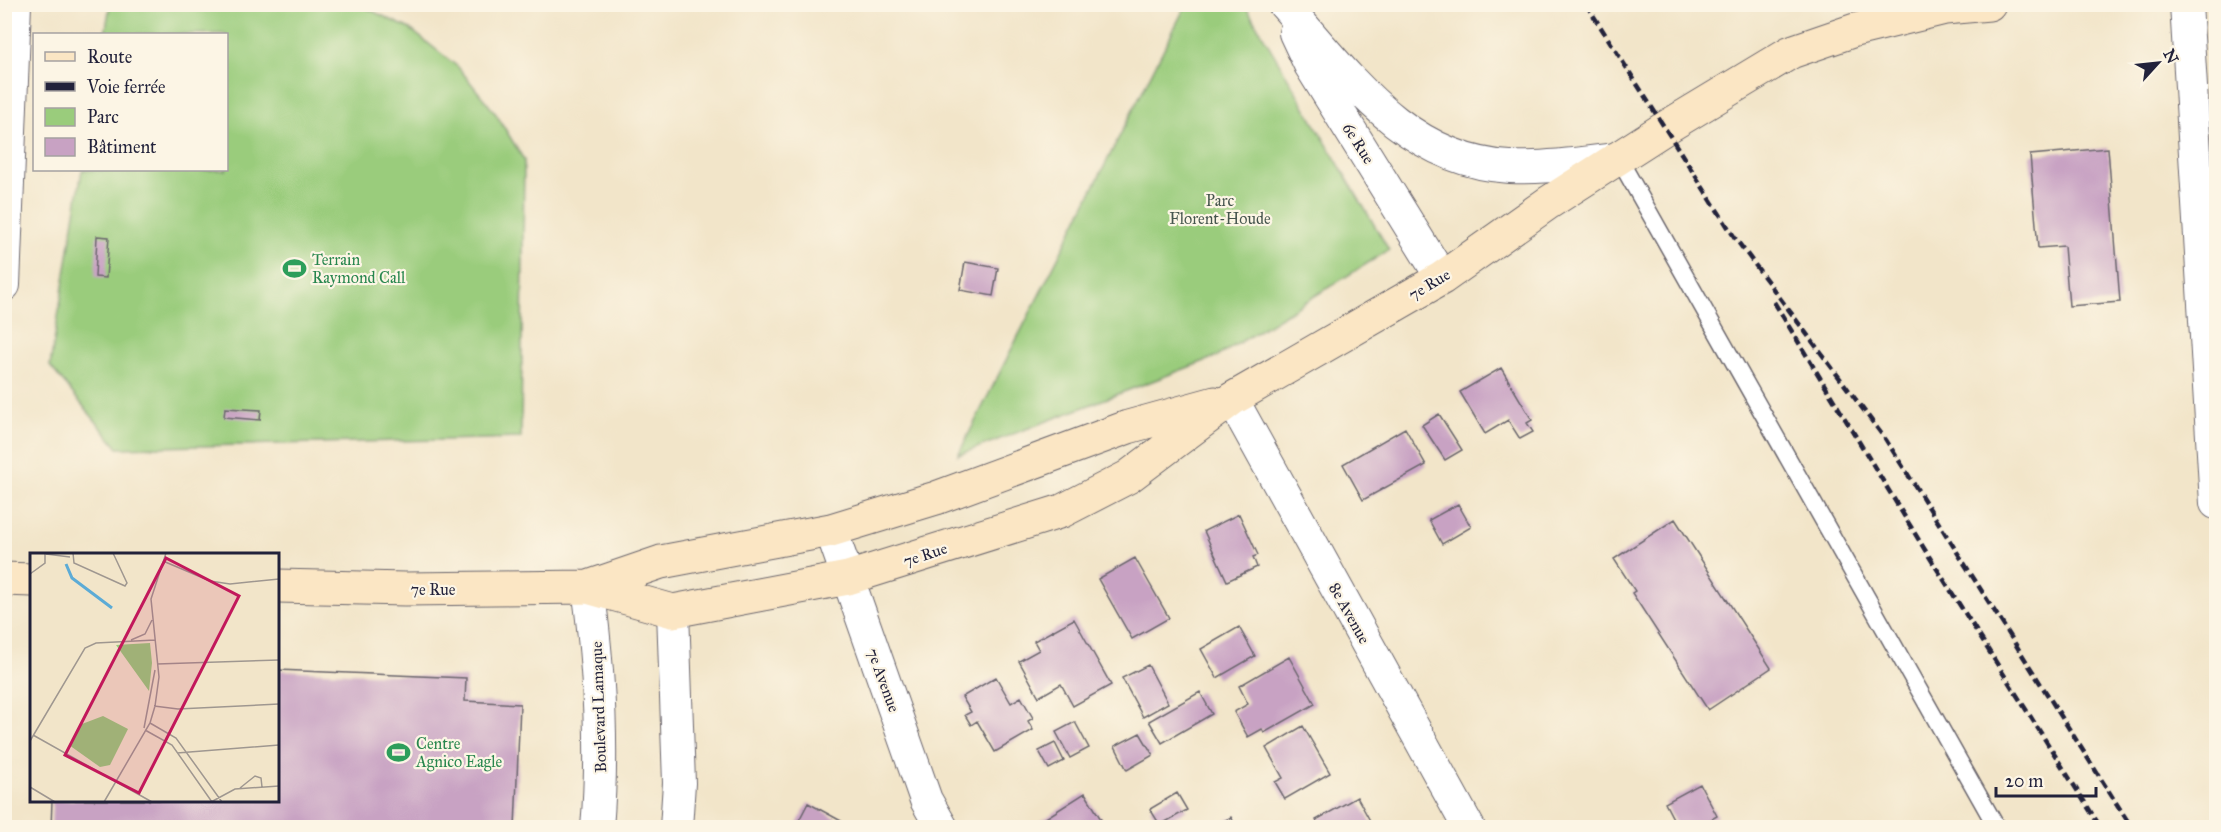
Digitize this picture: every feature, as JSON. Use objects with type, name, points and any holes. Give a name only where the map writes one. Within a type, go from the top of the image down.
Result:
[{"type":"main road","name":"7e Rue","points":[[279,586],[405,589],[588,588],[673,611],[848,578],[1062,511],[1128,477],[1232,399],[1442,278],[1548,203],[1665,128],[1791,52],[1855,30],[1945,8],[1989,4]]},
{"type":"main road","name":"7e Rue","points":[[588,588],[661,562],[831,530],[936,498],[1128,428],[1232,399]]},
{"type":"main road","points":[[4,579],[30,580]]},
{"type":"street","points":[[4,285],[15,4]]},
{"type":"street","points":[[1283,4],[1366,96],[1408,133],[1450,155],[1510,167],[1619,159]]},
{"type":"street","name":"6e Rue","points":[[1283,4],[1310,65],[1442,278]]},
{"type":"street","points":[[2186,4],[2217,503]]},
{"type":"street","name":"8e Avenue","points":[[1232,399],[1469,828]]},
{"type":"street","name":"7e Avenue","points":[[831,530],[926,800],[942,828]]},
{"type":"street","name":"Boulevard Lamaque","points":[[588,588],[596,646],[602,774],[597,828]]},
{"type":"street","points":[[673,611],[680,783],[676,828]]},
{"type":"lane","points":[[1619,159],[1997,828]]},
{"type":"green space","name":"Terrain Raymond Call","points":[[110,5],[360,5],[410,29],[458,67],[496,114],[524,160],[521,438],[118,448],[50,366],[82,171],[228,171],[228,33],[105,33]]},
{"type":"green space","name":"Parc Florent-Houde","points":[[1186,5],[1245,5],[1389,250],[1218,356],[958,455]]},
{"type":"building","points":[[2108,148],[2120,302],[2069,306],[2064,246],[2038,248],[2030,155]]},
{"type":"building","points":[[97,236],[109,237],[106,278],[95,277]]},
{"type":"building","points":[[965,262],[998,268],[993,296],[960,290]]},
{"type":"building","points":[[1501,368],[1532,420],[1527,423],[1533,432],[1520,439],[1508,420],[1485,434],[1460,392]]},
{"type":"building","points":[[225,408],[261,410],[260,420],[224,417]]},
{"type":"building","points":[[1439,414],[1462,450],[1445,460],[1422,425]]},
{"type":"building","points":[[1405,428],[1426,465],[1363,500],[1343,464]]},
{"type":"building","points":[[1458,504],[1471,527],[1442,544],[1429,520]]},
{"type":"building","points":[[1239,514],[1258,555],[1253,557],[1257,567],[1227,581],[1204,531]]},
{"type":"building","points":[[1675,519],[1771,668],[1708,710],[1632,593],[1635,591],[1614,559]]},
{"type":"building","points":[[1135,558],[1169,618],[1132,639],[1098,579]]},
{"type":"building","points":[[1074,619],[1111,685],[1073,706],[1061,684],[1039,697],[1019,661],[1039,650],[1034,641]]},
{"type":"building","points":[[1239,627],[1255,656],[1217,678],[1201,649]]},
{"type":"building","points":[[1289,657],[1315,704],[1264,733],[1262,729],[1248,737],[1234,712],[1248,704],[1239,686]]},
{"type":"building","points":[[1148,665],[1168,703],[1143,717],[1122,678]]},
{"type":"building","name":"Centre Agnico Eagle","points":[[279,670],[466,678],[465,701],[520,704],[515,828],[51,828],[52,802],[279,802]]},
{"type":"building","points":[[996,677],[1011,703],[1021,697],[1033,718],[1028,721],[1033,730],[995,752],[977,721],[971,725],[965,715],[971,712],[962,697]]},
{"type":"building","points":[[1200,692],[1212,714],[1162,743],[1149,721]]},
{"type":"building","points":[[1075,722],[1089,748],[1070,758],[1056,732]]},
{"type":"building","points":[[1303,726],[1330,773],[1285,799],[1275,782],[1283,778],[1266,748]]},
{"type":"building","points":[[1140,733],[1153,755],[1127,770],[1115,746]]},
{"type":"building","points":[[1055,743],[1064,761],[1049,769],[1039,751]]},
{"type":"building","points":[[1700,784],[1717,816],[1696,828],[1678,828],[1665,803]]},
{"type":"building","points":[[1085,793],[1102,821],[1092,828],[1030,828]]},
{"type":"building","points":[[1177,793],[1187,810],[1160,825],[1150,809]]},
{"type":"building","points":[[1357,797],[1374,828],[1320,828],[1316,820]]},
{"type":"building","points":[[808,803],[854,828],[795,828]]},
{"type":"building","points":[[1231,817],[1237,828],[1211,828]]},
{"type":"railway","points":[[1586,4],[1735,238],[1886,440],[2132,828]]},
{"type":"railway","points":[[1774,302],[1925,550],[2101,828]]},
{"type":"place","name":"Terrain Raymond Call","points":[[294,268]]},
{"type":"place","name":"Centre Agnico Eagle","points":[[398,752]]}]
